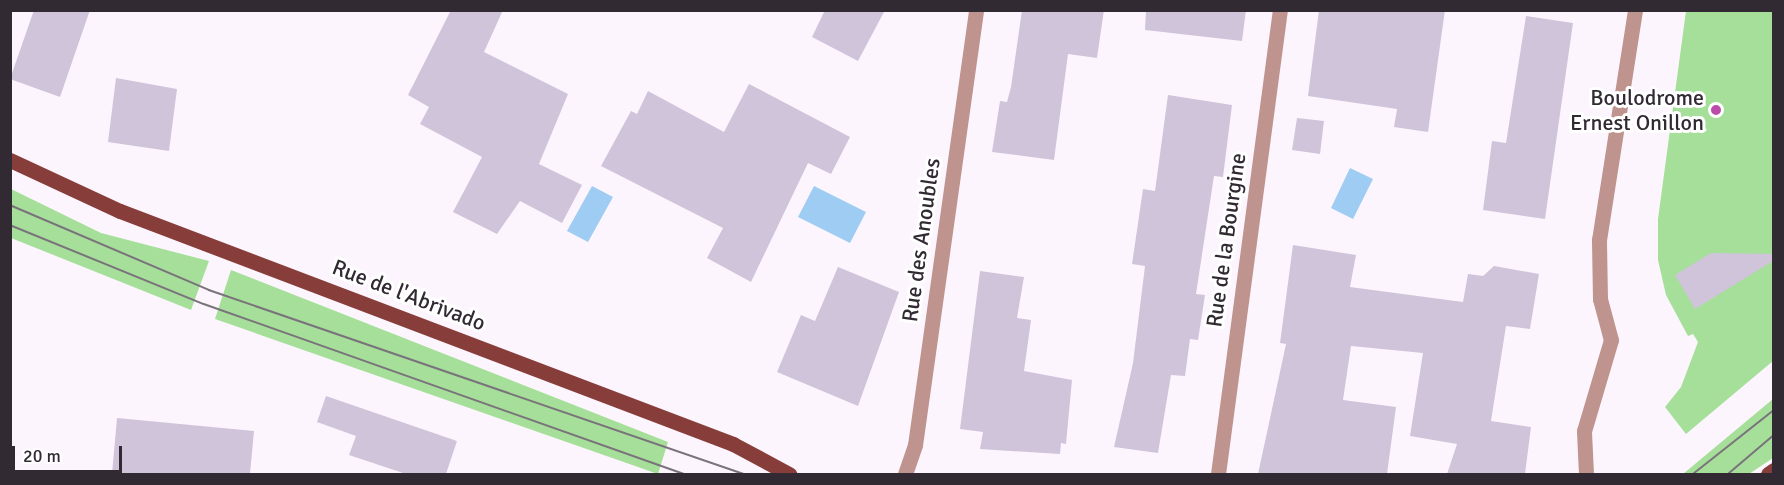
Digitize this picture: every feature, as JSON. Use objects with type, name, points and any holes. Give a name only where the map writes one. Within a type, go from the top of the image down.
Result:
[{"type":"main road","name":"Rue de l'Abrivado","points":[[10,160],[120,211],[733,444],[789,474]]},
{"type":"main road","points":[[1768,474],[1773,470]]},
{"type":"street","name":"Rue des Anoubles","points":[[905,474],[915,445],[976,10]]},
{"type":"street","name":"Rue de la Bourgine","points":[[1218,474],[1280,10]]},
{"type":"street","points":[[1586,474],[1584,431],[1611,340],[1600,299],[1599,240],[1635,10]]},
{"type":"green space","points":[[1686,11],[1773,11],[1773,361],[1686,434],[1665,407],[1681,387],[1698,342],[1693,334],[1688,336],[1666,295],[1658,260],[1658,219]]},
{"type":"green space","points":[[11,189],[101,233],[209,261],[191,310],[11,238]]},
{"type":"green space","points":[[231,270],[668,442],[658,474],[215,319]]},
{"type":"green space","points":[[1773,399],[1773,458],[1749,474],[1683,474]]},
{"type":"water","points":[[1350,168],[1373,179],[1353,219],[1331,208]]},
{"type":"water","points":[[592,186],[613,197],[588,242],[567,231]]},
{"type":"water","points":[[814,186],[866,212],[850,243],[798,217]]},
{"type":"building","points":[[34,10],[90,10],[60,97],[10,79]]},
{"type":"building","points":[[451,10],[503,10],[484,52],[568,94],[539,164],[582,185],[562,223],[520,201],[497,234],[453,212],[482,157],[420,124],[429,107],[408,95]]},
{"type":"building","points":[[825,10],[885,10],[858,61],[812,37]]},
{"type":"building","points":[[1022,10],[1104,10],[1097,58],[1068,54],[1054,160],[992,152],[1000,101],[1007,102],[1011,87]]},
{"type":"building","points":[[1146,10],[1246,10],[1242,41],[1145,30]]},
{"type":"building","points":[[1319,10],[1445,10],[1428,132],[1394,127],[1397,109],[1308,96]]},
{"type":"building","points":[[1526,16],[1573,23],[1545,219],[1483,210],[1492,141],[1506,143]]},
{"type":"building","points":[[116,78],[177,89],[169,151],[108,142]]},
{"type":"building","points":[[749,84],[850,137],[831,174],[808,163],[751,282],[707,258],[723,228],[601,166],[631,111],[637,114],[648,91],[724,132]]},
{"type":"building","points":[[1168,95],[1232,105],[1223,177],[1214,176],[1196,294],[1205,295],[1198,340],[1190,339],[1185,376],[1171,375],[1158,453],[1114,447],[1133,363],[1145,266],[1132,264],[1143,189],[1155,191]]},
{"type":"building","points":[[1297,118],[1324,121],[1320,154],[1292,150]]},
{"type":"building","points":[[1293,245],[1356,255],[1350,287],[1463,302],[1468,274],[1483,276],[1494,266],[1539,274],[1530,329],[1506,326],[1491,421],[1531,427],[1525,474],[1447,474],[1457,444],[1410,436],[1423,353],[1351,346],[1343,400],[1396,407],[1387,474],[1258,474],[1286,344],[1280,343]]},
{"type":"building","points":[[1711,253],[1773,254],[1773,261],[1695,309],[1675,275]]},
{"type":"building","points":[[838,267],[899,292],[858,406],[777,372],[801,315],[815,321]]},
{"type":"building","points":[[980,271],[1024,277],[1017,318],[1031,320],[1024,371],[1072,380],[1066,444],[1061,443],[1060,454],[980,449],[983,432],[960,429]]},
{"type":"building","points":[[326,396],[457,441],[446,474],[406,474],[349,455],[356,436],[317,422]]},
{"type":"building","points":[[117,418],[254,431],[250,474],[112,474]]},
{"type":"tram line","points":[[10,205],[209,290],[744,474]]},
{"type":"tram line","points":[[10,225],[204,304],[684,474]]},
{"type":"tram line","points":[[1693,474],[1774,410]]},
{"type":"tram line","points":[[1728,474],[1774,435]]},
{"type":"place","name":"Boulodrome Ernest Onillon","points":[[1716,110]]}]
